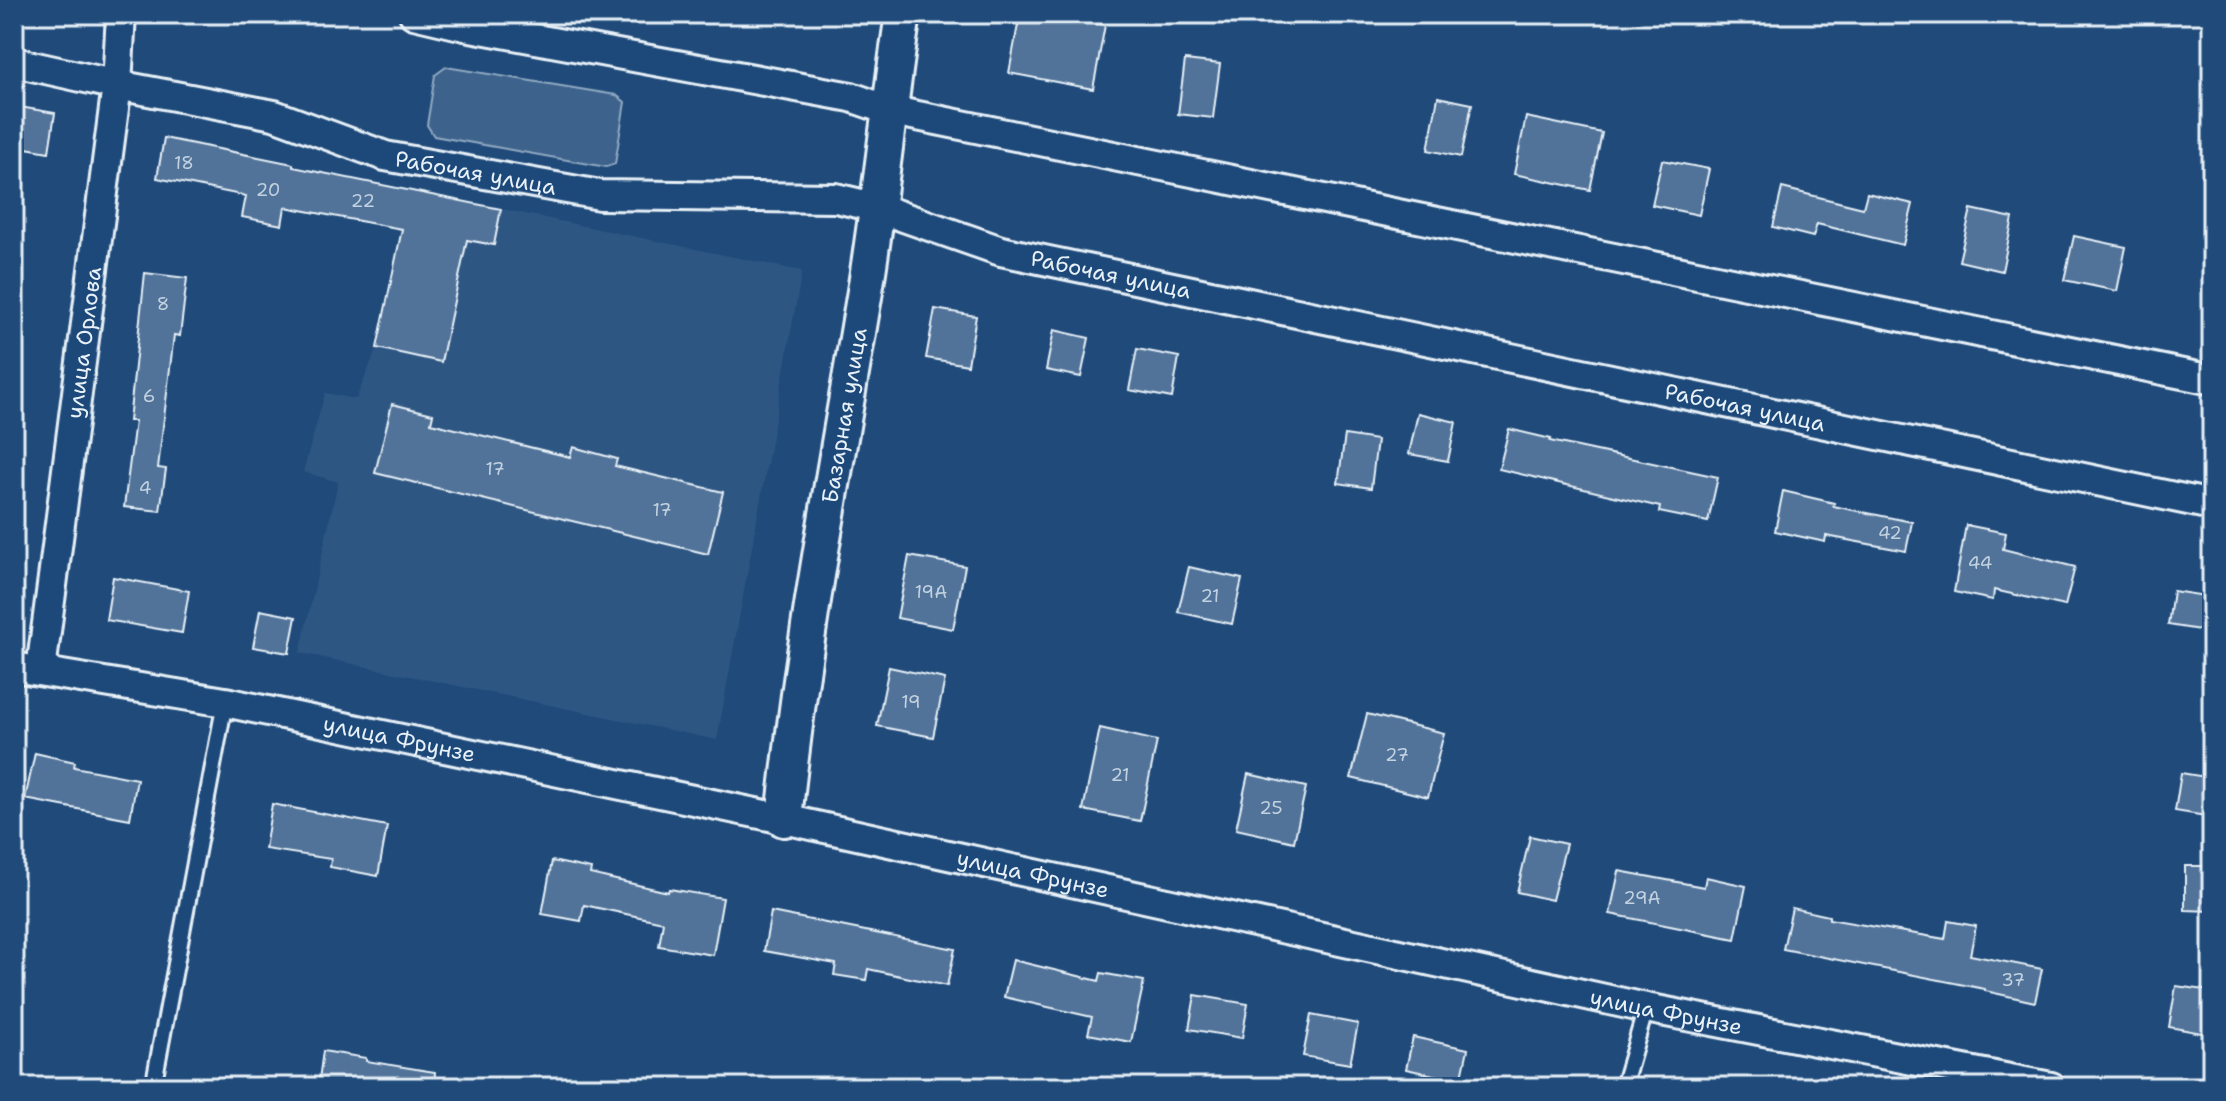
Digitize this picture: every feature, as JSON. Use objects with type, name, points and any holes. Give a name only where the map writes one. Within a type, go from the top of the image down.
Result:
[{"type":"street","name":"улица Орлова","points":[[27,668],[117,85],[121,14]]},
{"type":"street","points":[[414,14],[466,20],[851,97],[888,110],[2212,380]]},
{"type":"street","name":"Базарная улица","points":[[784,819],[793,729],[878,208],[888,110],[903,14]]},
{"type":"street","name":"Рабочая улица","points":[[14,62],[274,115],[385,156],[600,195],[836,198],[878,208],[1001,251],[2212,505]]},
{"type":"street","name":"улица Фрунзе","points":[[27,668],[225,702],[784,819],[1646,1008],[2051,1087]]},
{"type":"lane","points":[[153,1087],[225,702]]},
{"type":"lane","points":[[1623,1087],[1646,1008]]},
{"type":"shaded area","points":[[446,67],[616,95],[625,102],[615,164],[606,167],[434,136],[427,125],[435,75]]},
{"type":"shaded area","points":[[410,190],[802,271],[717,740],[300,653],[338,482],[303,472],[325,393],[356,399],[377,348]]},
{"type":"building","points":[[1020,14],[1046,14],[1105,25],[1093,89],[1009,73]]},
{"type":"building","points":[[1185,60],[1220,64],[1213,118],[1178,114]]},
{"type":"building","points":[[1438,97],[1472,104],[1461,157],[1428,150]]},
{"type":"building","points":[[14,106],[55,113],[49,152],[14,146]]},
{"type":"building","points":[[1526,117],[1602,133],[1590,190],[1514,174]]},
{"type":"building","points":[[164,138],[501,209],[494,245],[467,240],[441,362],[377,348],[402,229],[285,207],[282,225],[242,217],[246,196],[157,178]]},
{"type":"building","points":[[1662,160],[1709,169],[1699,215],[1652,205]]},
{"type":"building","points":[[1782,188],[1863,208],[1867,193],[1913,204],[1903,245],[1817,224],[1813,237],[1773,227]]},
{"type":"building","points":[[1971,209],[2013,218],[2002,271],[1959,261]]},
{"type":"building","points":[[2074,236],[2126,247],[2117,291],[2064,280]]},
{"type":"building","points":[[145,273],[187,278],[180,336],[174,335],[158,468],[166,469],[160,511],[124,507],[135,421],[129,421]]},
{"type":"building","points":[[935,309],[976,316],[968,365],[926,358]]},
{"type":"building","points":[[1054,330],[1089,338],[1081,377],[1046,370]]},
{"type":"building","points":[[1137,349],[1179,357],[1172,398],[1129,390]]},
{"type":"building","points":[[392,404],[433,414],[431,423],[570,457],[573,447],[617,459],[615,466],[723,492],[708,554],[375,473]]},
{"type":"building","points":[[1418,413],[1456,422],[1448,461],[1409,454]]},
{"type":"building","points":[[1509,429],[1550,441],[1718,477],[1708,522],[1659,512],[1660,507],[1499,469]]},
{"type":"building","points":[[1345,435],[1377,440],[1371,488],[1338,483]]},
{"type":"building","points":[[1783,491],[1834,503],[1833,506],[1912,522],[1906,551],[1826,536],[1825,542],[1775,531]]},
{"type":"building","points":[[1966,525],[2006,533],[2003,549],[2075,567],[2065,606],[1994,590],[1993,600],[1954,592]]},
{"type":"building","points":[[909,556],[965,566],[953,629],[897,618]]},
{"type":"building","points":[[1189,567],[1242,579],[1232,624],[1178,612]]},
{"type":"building","points":[[113,577],[189,591],[182,633],[106,620]]},
{"type":"building","points":[[2173,591],[2212,597],[2212,632],[2168,625]]},
{"type":"building","points":[[260,610],[296,617],[289,653],[253,647]]},
{"type":"building","points":[[889,667],[945,679],[933,737],[877,726]]},
{"type":"building","points":[[1367,714],[1444,733],[1428,797],[1351,778]]},
{"type":"building","points":[[1100,728],[1157,741],[1140,821],[1083,810]]},
{"type":"building","points":[[35,753],[75,762],[74,767],[137,779],[130,819],[25,799]]},
{"type":"building","points":[[2181,773],[2212,778],[2212,817],[2175,811]]},
{"type":"building","points":[[1248,774],[1306,787],[1294,842],[1236,829]]},
{"type":"building","points":[[272,804],[387,826],[378,876],[330,867],[331,859],[265,849]]},
{"type":"building","points":[[1530,836],[1566,844],[1552,900],[1517,892]]},
{"type":"building","points":[[552,861],[591,869],[590,874],[668,892],[669,889],[723,898],[713,955],[659,946],[663,922],[584,905],[581,921],[542,914]]},
{"type":"building","points":[[2185,866],[2212,866],[2212,911],[2185,910]]},
{"type":"building","points":[[1619,871],[1704,887],[1706,877],[1746,886],[1735,939],[1610,914]]},
{"type":"building","points":[[1792,908],[1829,916],[1829,919],[1945,939],[1948,921],[1976,926],[1970,955],[2042,969],[2035,1002],[1985,989],[1783,949]]},
{"type":"building","points":[[771,912],[955,949],[947,986],[868,969],[866,980],[834,975],[836,964],[764,951]]},
{"type":"building","points":[[1013,960],[1099,981],[1101,973],[1144,981],[1131,1042],[1088,1034],[1092,1017],[1004,997]]},
{"type":"building","points":[[2176,986],[2212,991],[2207,1034],[2169,1027]]},
{"type":"building","points":[[1195,995],[1248,1004],[1242,1038],[1189,1029]]},
{"type":"building","points":[[1311,1015],[1358,1024],[1350,1064],[1303,1056]]},
{"type":"building","points":[[1413,1037],[1468,1049],[1461,1081],[1406,1069]]},
{"type":"building","points":[[323,1051],[435,1072],[434,1087],[318,1087]]}]
